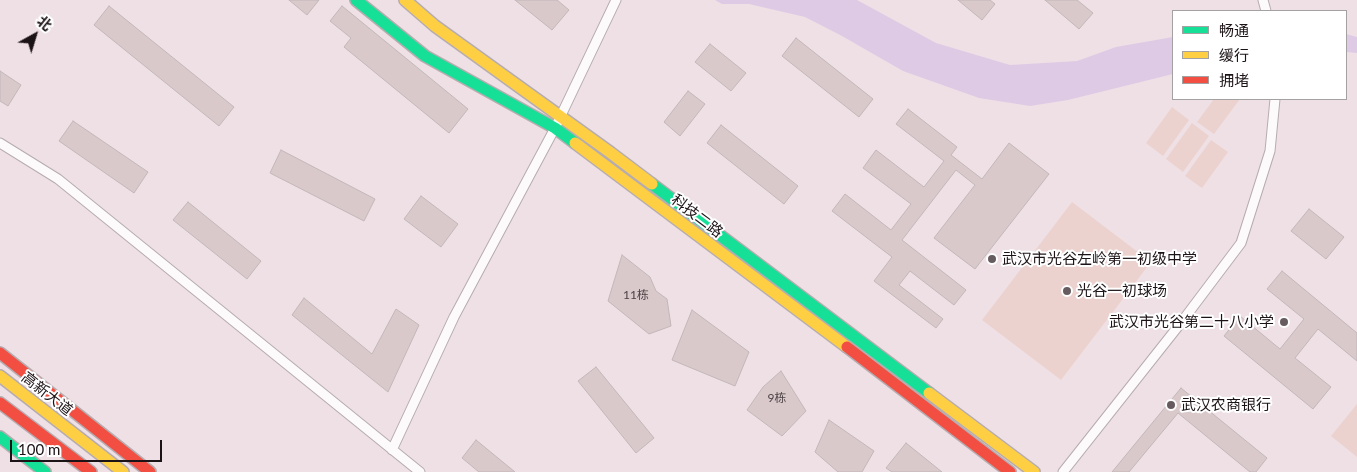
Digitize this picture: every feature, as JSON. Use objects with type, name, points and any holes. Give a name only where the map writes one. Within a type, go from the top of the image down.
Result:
[{"type":"main road","name":"科技二路","points":[[356,0],[425,56],[555,128],[792,305],[1010,472]]},
{"type":"main road","name":"科技二路","points":[[404,0],[436,26],[611,153],[805,302],[1034,472]]},
{"type":"main road","points":[[0,353],[150,472]]},
{"type":"main road","name":"高新大道","points":[[0,376],[123,472]]},
{"type":"main road","points":[[0,403],[91,472]]},
{"type":"main road","points":[[0,437],[45,472]]},
{"type":"street","points":[[392,450],[454,317],[555,128],[616,0]]},
{"type":"street","points":[[1063,472],[1180,324],[1241,243],[1270,151],[1275,100]]},
{"type":"street","points":[[0,143],[58,179],[420,472]]},
{"type":"shaded area","points":[[715,0],[857,0],[936,43],[1010,65],[1077,61],[1116,47],[1172,37],[1172,74],[1068,100],[1030,106],[979,98],[903,71],[805,17],[749,4],[722,4]]},
{"type":"shaded area","points":[[1347,34],[1357,37],[1357,53],[1347,52]]},
{"type":"shaded area","points":[[1213,100],[1239,100],[1214,134],[1197,122]]},
{"type":"shaded area","points":[[1172,107],[1189,120],[1163,156],[1146,143]]},
{"type":"shaded area","points":[[1192,123],[1209,136],[1183,172],[1166,159]]},
{"type":"shaded area","points":[[1211,140],[1228,152],[1202,188],[1185,176]]},
{"type":"shaded area","name":"光谷一初球场","points":[[1072,202],[1151,262],[1061,380],[982,320]]},
{"type":"shaded area","points":[[1357,404],[1357,457],[1331,436]]},
{"type":"building","points":[[289,0],[319,0],[307,15]]},
{"type":"building","points":[[515,0],[557,0],[569,10],[552,30]]},
{"type":"building","points":[[958,0],[990,0],[995,4],[982,20]]},
{"type":"building","points":[[1045,0],[1077,0],[1093,13],[1079,29]]},
{"type":"building","points":[[109,6],[234,107],[219,126],[94,25]]},
{"type":"building","points":[[342,6],[468,109],[449,133],[344,47],[351,38],[330,21]]},
{"type":"building","points":[[796,38],[873,99],[859,117],[782,56]]},
{"type":"building","points":[[710,44],[746,73],[731,91],[695,62]]},
{"type":"building","points":[[0,71],[21,85],[8,106],[0,101]]},
{"type":"building","points":[[688,91],[705,104],[680,136],[664,122]]},
{"type":"building","points":[[908,109],[957,147],[951,155],[982,179],[1009,143],[1049,174],[975,269],[934,238],[975,185],[956,170],[902,240],[966,290],[954,305],[910,271],[899,285],[943,319],[936,328],[874,281],[892,257],[832,211],[845,194],[891,230],[911,204],[863,168],[876,150],[924,187],[944,161],[896,124]]},
{"type":"building","points":[[73,121],[148,172],[134,193],[59,141]]},
{"type":"building","points":[[721,125],[798,186],[784,204],[707,143]]},
{"type":"building","points":[[281,150],[375,199],[364,221],[270,173]]},
{"type":"building","points":[[421,196],[458,224],[441,247],[404,219]]},
{"type":"building","points":[[188,202],[261,261],[247,279],[173,220]]},
{"type":"building","points":[[1309,209],[1344,237],[1326,259],[1291,231]]},
{"type":"building","points":[[622,255],[650,277],[656,291],[667,299],[671,326],[649,334],[608,301]]},
{"type":"building","points":[[1282,271],[1357,333],[1357,361],[1318,329],[1295,358],[1331,387],[1313,409],[1224,336],[1240,316],[1280,349],[1304,319],[1267,289]]},
{"type":"building","points":[[304,298],[372,354],[396,309],[419,325],[388,392],[292,315]]},
{"type":"building","points":[[692,310],[749,352],[735,386],[672,360]]},
{"type":"building","points":[[596,367],[654,438],[636,453],[578,381]]},
{"type":"building","points":[[781,371],[806,411],[782,436],[747,410],[763,387]]},
{"type":"building","points":[[1181,388],[1267,458],[1256,472],[1250,472],[1178,413],[1129,472],[1112,472]]},
{"type":"building","points":[[829,420],[874,451],[862,472],[838,472],[815,452]]},
{"type":"building","points":[[476,440],[515,472],[479,472],[462,458]]},
{"type":"building","points":[[906,443],[942,472],[892,472],[886,468]]},
{"type":"traffic: fast","points":[[356,0],[425,56],[555,128],[575,143]]},
{"type":"traffic: fast","points":[[652,184],[929,393]]},
{"type":"traffic: fast","points":[[0,437],[45,472]]},
{"type":"traffic: slow","points":[[405,0],[435,26],[652,184]]},
{"type":"traffic: slow","points":[[575,143],[847,347]]},
{"type":"traffic: slow","points":[[0,376],[123,472]]},
{"type":"traffic: slow","points":[[929,393],[1034,472]]},
{"type":"traffic: jam","points":[[847,347],[1010,472]]},
{"type":"traffic: jam","points":[[0,353],[150,472]]},
{"type":"traffic: jam","points":[[0,403],[91,472]]},
{"type":"place","name":"武汉市光谷左岭第一初级中学","points":[[992,259]]},
{"type":"place","name":"光谷一初球场","points":[[1067,291]]},
{"type":"place","name":"武汉市光谷第二十八小学","points":[[1284,322]]},
{"type":"place","name":"武汉农商银行","points":[[1171,405]]}]
